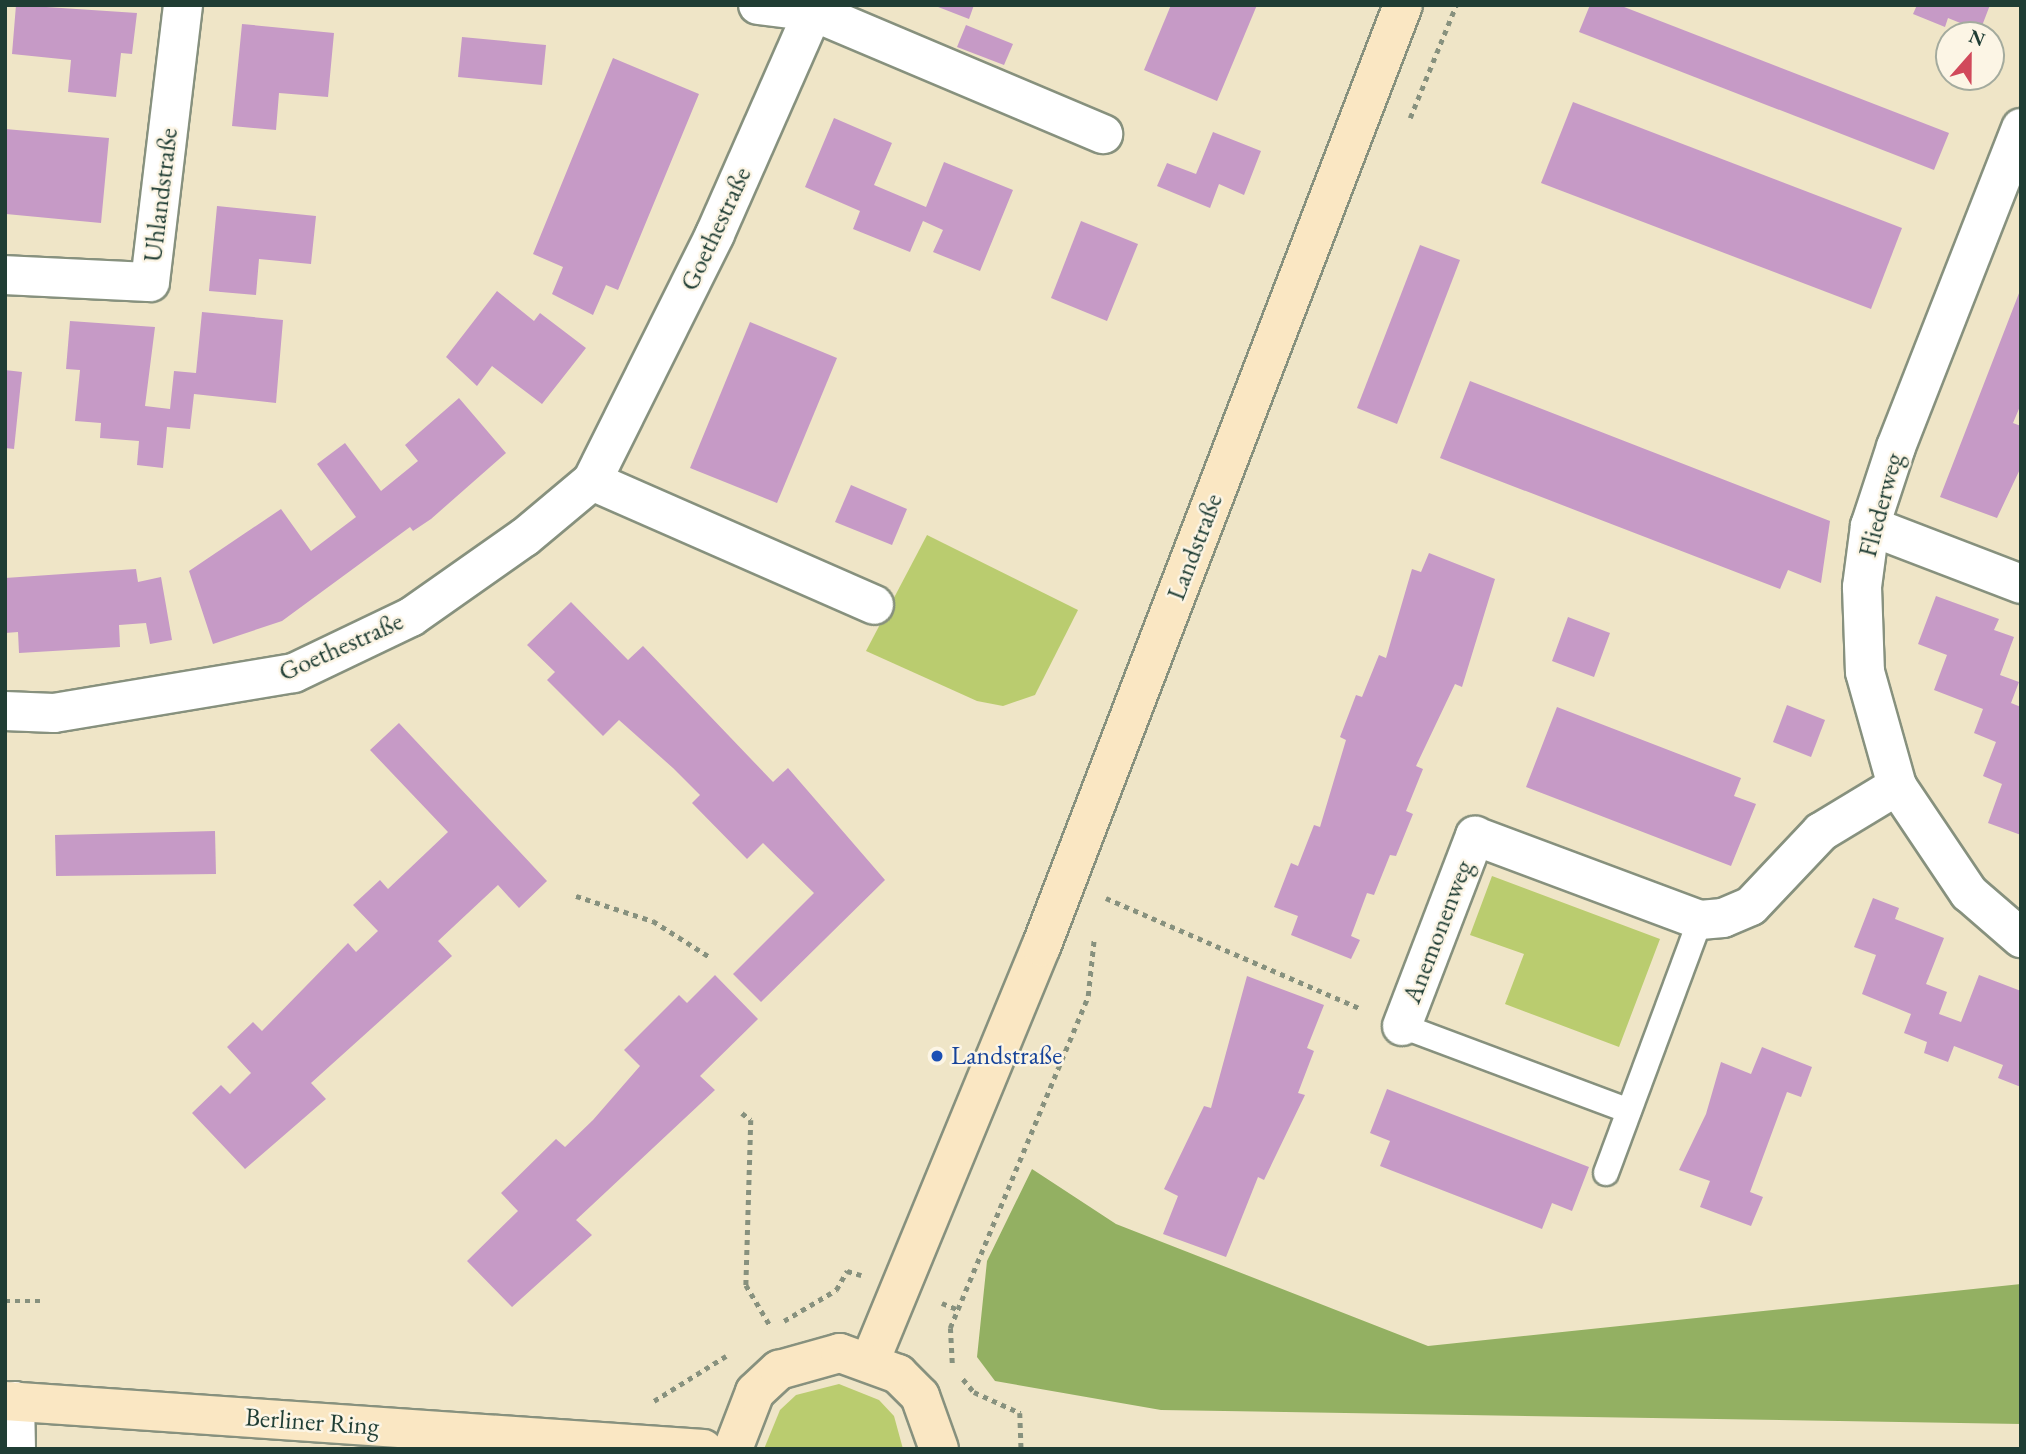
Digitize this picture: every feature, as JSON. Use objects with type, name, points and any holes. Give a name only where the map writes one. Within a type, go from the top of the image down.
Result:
[{"type":"street","name":"Uhlandstraße","points":[[5,275],[150,282],[184,5]]},
{"type":"street","points":[[758,5],[815,9],[1103,134]]},
{"type":"street","name":"Landstraße","points":[[871,1359],[1041,947],[1403,5]]},
{"type":"street","name":"Goethestraße","points":[[5,711],[54,713],[139,701],[294,673],[411,617],[525,537],[592,481],[664,342],[815,9]]},
{"type":"street","name":"Fliederweg","points":[[2021,128],[1870,526],[1862,587],[1865,671],[1898,786],[1969,893],[2021,938]]},
{"type":"street","points":[[592,481],[874,605]]},
{"type":"street","points":[[1870,526],[2021,584]]},
{"type":"street","points":[[1700,920],[1751,906],[1821,832],[1898,786]]},
{"type":"street","name":"Anemonenweg","points":[[1402,1026],[1475,836],[1700,920]]},
{"type":"street","points":[[733,1449],[755,1392],[779,1370],[840,1353],[871,1359],[920,1396],[939,1449]]},
{"type":"street","points":[[10,1401],[16,1449]]},
{"type":"street","name":"Berliner Ring","points":[[10,1401],[703,1449]]},
{"type":"lane","points":[[1606,1173],[1700,920]]},
{"type":"lane","name":"Anemonenweg","points":[[1402,1026],[1629,1111]]},
{"type":"path","points":[[1407,124],[1455,5]]},
{"type":"path","points":[[1102,907],[1110,885]]},
{"type":"path","points":[[576,896],[653,920],[710,957]]},
{"type":"path","points":[[1105,898],[1402,1026]]},
{"type":"path","points":[[1021,1449],[1020,1413],[974,1392],[959,1374],[948,1353],[950,1328],[1088,996],[1095,925]]},
{"type":"path","points":[[742,1114],[751,1120],[746,1285],[772,1328]]},
{"type":"path","points":[[5,1301],[43,1301]]},
{"type":"green space","points":[[927,535],[1078,610],[1035,695],[1003,706],[977,701],[866,651]]},
{"type":"green space","points":[[1492,876],[1660,939],[1619,1047],[1505,1004],[1524,954],[1470,935]]},
{"type":"green space","points":[[1032,1169],[1116,1224],[1428,1346],[2021,1284],[2021,1424],[1161,1410],[995,1381],[977,1357],[987,1261]]},
{"type":"green space","points":[[839,1384],[879,1400],[894,1416],[903,1449],[764,1449],[780,1410],[796,1395]]},
{"type":"building","points":[[16,5],[137,13],[132,54],[121,53],[116,97],[68,92],[71,60],[12,54]]},
{"type":"building","points":[[933,5],[974,5],[969,19]]},
{"type":"building","points":[[1171,5],[1257,5],[1217,101],[1144,70]]},
{"type":"building","points":[[1590,5],[1619,5],[1949,133],[1934,170],[1579,32]]},
{"type":"building","points":[[1917,5],[1990,5],[1984,21],[1955,21],[1948,18],[1947,21],[1935,23],[1913,14]]},
{"type":"building","points":[[242,24],[334,33],[328,97],[279,93],[276,130],[232,126]]},
{"type":"building","points":[[966,25],[1013,44],[1004,65],[957,47]]},
{"type":"building","points":[[462,37],[546,45],[542,85],[458,77]]},
{"type":"building","points":[[613,58],[699,94],[618,290],[606,285],[593,315],[552,294],[563,267],[533,254]]},
{"type":"building","points":[[1573,102],[1902,228],[1871,309],[1541,183]]},
{"type":"building","points":[[834,118],[892,143],[874,185],[926,207],[944,162],[1013,190],[980,271],[933,252],[943,230],[923,221],[910,252],[853,229],[860,211],[805,187]]},
{"type":"building","points":[[5,129],[109,138],[101,223],[6,214]]},
{"type":"building","points":[[1213,132],[1261,151],[1244,195],[1219,184],[1210,208],[1157,186],[1167,163],[1196,174]]},
{"type":"building","points":[[217,206],[316,216],[311,264],[259,259],[256,295],[209,291]]},
{"type":"building","points":[[1081,221],[1138,244],[1107,321],[1051,298]]},
{"type":"building","points":[[1420,245],[1460,260],[1397,424],[1357,408]]},
{"type":"building","points":[[2021,288],[2021,404],[2013,423],[2021,426],[2021,467],[1997,518],[1940,497]]},
{"type":"building","points":[[497,291],[534,321],[540,313],[586,348],[542,404],[492,366],[477,386],[446,357]]},
{"type":"building","points":[[202,312],[283,320],[276,403],[194,394],[190,429],[167,427],[163,468],[137,465],[139,441],[100,438],[101,423],[75,421],[80,370],[66,369],[70,321],[155,327],[145,406],[170,409],[174,371],[196,373]]},
{"type":"building","points":[[750,322],[837,358],[777,503],[690,468]]},
{"type":"building","points":[[5,370],[22,372],[14,449],[5,448]]},
{"type":"building","points":[[1470,381],[1830,521],[1821,583],[1788,570],[1780,589],[1440,458]]},
{"type":"building","points":[[459,398],[506,453],[431,519],[413,531],[410,527],[282,621],[213,644],[189,571],[281,509],[311,551],[356,517],[317,464],[345,443],[381,491],[418,461],[405,445]]},
{"type":"building","points":[[851,485],[907,509],[892,545],[835,522]]},
{"type":"building","points":[[1429,553],[1495,579],[1462,687],[1455,684],[1416,766],[1423,769],[1406,811],[1413,814],[1396,856],[1390,855],[1374,895],[1367,893],[1351,936],[1360,940],[1351,959],[1291,935],[1298,916],[1274,907],[1291,863],[1298,866],[1314,825],[1320,827],[1346,740],[1340,737],[1356,695],[1362,697],[1379,655],[1386,658],[1412,569],[1421,572]]},
{"type":"building","points":[[136,569],[138,582],[161,577],[172,640],[150,644],[146,623],[119,625],[120,647],[19,653],[18,632],[5,633],[5,578]]},
{"type":"building","points":[[1936,596],[1999,619],[1994,630],[2014,637],[2000,675],[2019,682],[2011,703],[2021,707],[2021,835],[1988,823],[2002,784],[1983,776],[1996,742],[1974,733],[1983,709],[1934,690],[1947,655],[1918,644]]},
{"type":"building","points":[[571,602],[628,660],[643,646],[773,782],[788,768],[885,880],[761,1002],[733,974],[814,893],[763,843],[747,859],[692,803],[700,795],[673,768],[619,720],[603,736],[547,680],[555,672],[527,645]]},
{"type":"building","points":[[1568,617],[1610,633],[1594,677],[1552,661]]},
{"type":"building","points":[[1787,705],[1825,720],[1811,757],[1773,742]]},
{"type":"building","points":[[1557,707],[1741,778],[1734,796],[1756,804],[1731,866],[1526,787]]},
{"type":"building","points":[[399,723],[547,881],[519,908],[498,885],[438,941],[452,956],[311,1083],[326,1099],[245,1169],[192,1113],[221,1085],[230,1094],[251,1073],[227,1047],[253,1022],[262,1031],[348,943],[356,952],[378,931],[353,905],[380,880],[388,889],[448,832],[370,750]]},
{"type":"building","points":[[215,831],[216,874],[56,876],[55,835]]},
{"type":"building","points":[[1873,898],[1899,908],[1895,919],[1944,938],[1926,984],[1947,992],[1939,1014],[1961,1022],[1979,975],[2021,991],[2021,1087],[1998,1078],[2003,1065],[1954,1046],[1948,1062],[1924,1053],[1927,1042],[1904,1033],[1911,1014],[1862,994],[1876,955],[1854,947]]},
{"type":"building","points":[[715,975],[758,1019],[700,1076],[715,1090],[576,1220],[592,1235],[512,1307],[467,1261],[518,1211],[501,1193],[556,1139],[565,1147],[593,1120],[640,1066],[624,1050],[679,995],[687,1003]]},
{"type":"building","points":[[1247,976],[1324,1005],[1307,1048],[1314,1051],[1298,1093],[1305,1095],[1264,1180],[1258,1177],[1226,1257],[1163,1234],[1178,1196],[1164,1189],[1204,1106],[1211,1108]]},
{"type":"building","points":[[1762,1047],[1812,1067],[1801,1097],[1787,1092],[1750,1192],[1763,1197],[1751,1226],[1700,1207],[1710,1181],[1679,1170],[1706,1114],[1721,1062],[1751,1074]]},
{"type":"building","points":[[1387,1089],[1589,1167],[1572,1211],[1552,1203],[1542,1229],[1380,1166],[1390,1141],[1370,1133]]},
{"type":"place","name":"Landstraße","points":[[937,1056]]}]
